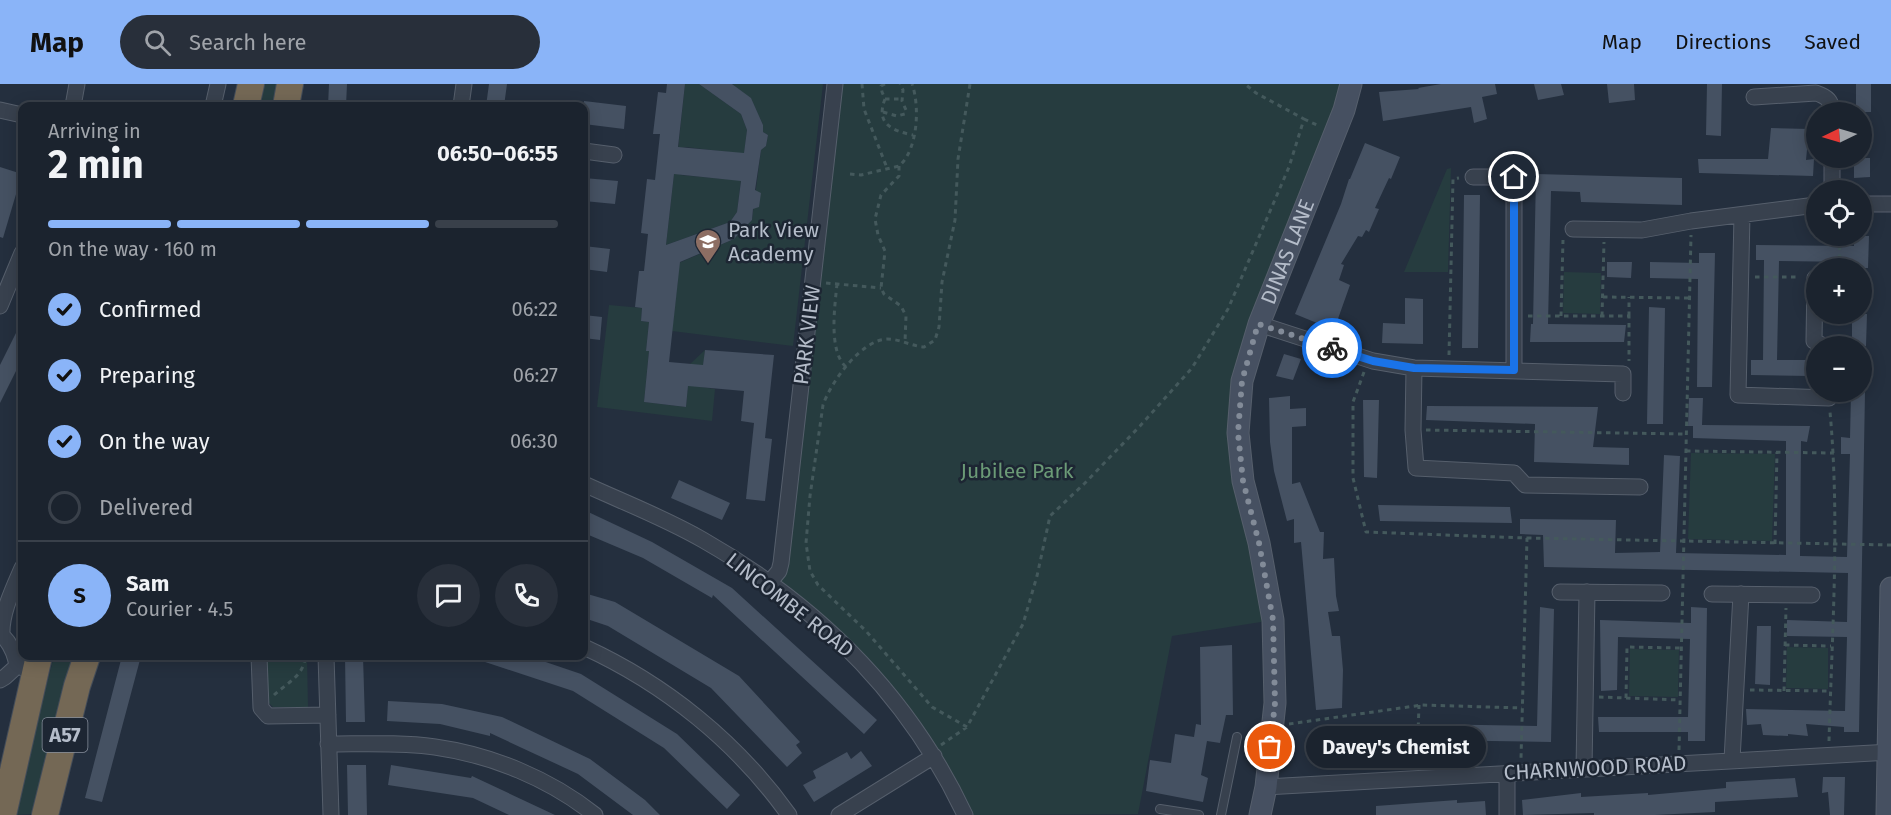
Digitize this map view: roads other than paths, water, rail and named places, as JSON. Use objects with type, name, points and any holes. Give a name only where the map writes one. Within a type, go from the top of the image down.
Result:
[{"type":"highway","points":[[247,102],[251,84]]},
{"type":"highway","points":[[287,102],[290,84]]},
{"type":"highway","name":"A57","points":[[45,815],[86,660]]},
{"type":"highway","name":"A57","points":[[3,815],[30,664]]},
{"type":"street","points":[[74,102],[77,84]]},
{"type":"street","points":[[214,102],[218,84]]},
{"type":"street","points":[[462,102],[464,84]]},
{"type":"street","name":"PARK VIEW","points":[[769,584],[779,571],[835,84]]},
{"type":"street","name":"DINAS LANE","points":[[1260,815],[1266,787],[1275,703],[1273,620],[1259,543],[1243,481],[1238,433],[1242,381],[1258,324],[1344,110],[1351,84]]},
{"type":"street","points":[[1754,97],[1816,93],[1826,96],[1831,102]]},
{"type":"street","points":[[0,110],[18,114]]},
{"type":"street","points":[[588,151],[614,154]]},
{"type":"street","points":[[1473,177],[1514,177],[1514,370]]},
{"type":"street","points":[[1872,204],[1891,204]]},
{"type":"street","points":[[1573,229],[1642,230],[1691,221],[1806,206]]},
{"type":"street","points":[[1742,216],[1738,395],[1806,395]]},
{"type":"street","points":[[0,306],[7,272],[18,258]]},
{"type":"street","points":[[1258,324],[1369,359],[1414,368],[1623,374],[1623,393]]},
{"type":"street","points":[[1414,368],[1413,430],[1416,468],[1514,473],[1525,485],[1640,487]]},
{"type":"street","name":"LINCOMBE ROAD","points":[[588,486],[701,539],[769,584],[820,624],[866,666],[892,696],[933,754],[965,815]]},
{"type":"street","points":[[18,580],[2,626],[2,635],[18,656]]},
{"type":"street","points":[[1887,815],[1890,752],[1891,588]]},
{"type":"street","points":[[1560,592],[1662,593]]},
{"type":"street","points":[[1584,769],[1587,592]]},
{"type":"street","points":[[1712,594],[1812,595]]},
{"type":"street","points":[[1732,760],[1741,594]]},
{"type":"street","points":[[588,649],[649,682],[710,728],[741,756],[789,815]]},
{"type":"street","points":[[259,660],[261,708],[268,716],[328,715]]},
{"type":"street","points":[[326,660],[331,815]]},
{"type":"street","points":[[0,680],[30,664]]},
{"type":"street","points":[[328,744],[434,747],[485,758],[547,783],[596,815]]},
{"type":"street","name":"CHARNWOOD ROAD","points":[[1266,787],[1890,752]]},
{"type":"street","points":[[839,815],[933,754]]},
{"type":"street","points":[[1507,815],[1514,773]]},
{"type":"lane","points":[[1221,815],[1237,737]]},
{"type":"lane","points":[[1160,809],[1199,815]]},
{"type":"place","name":"Park View Academy","points":[[708,265]]},
{"type":"place","name":"Davey's Chemist","points":[[1270,747]]},
{"type":"park label","name":"Jubilee Park","points":[[1017,471]]}]
